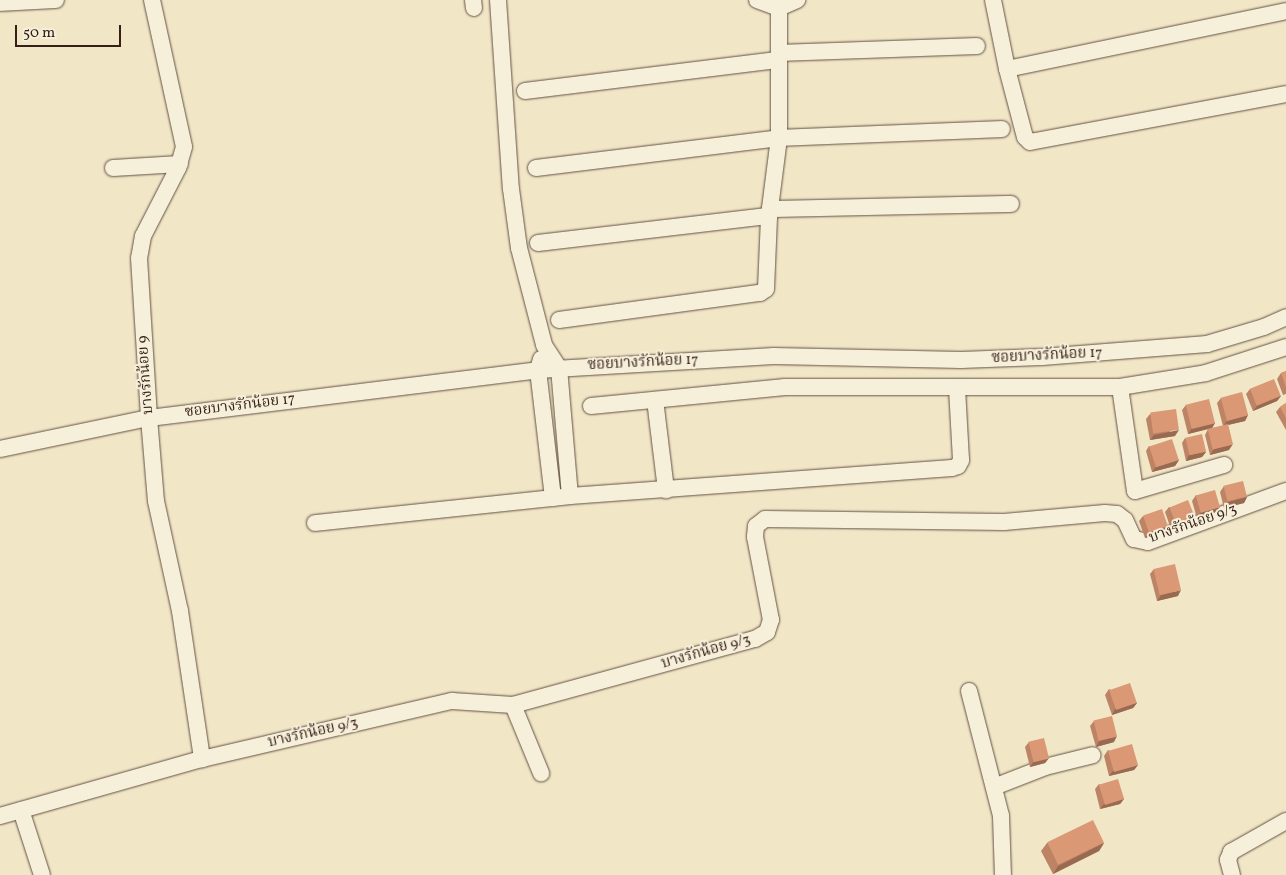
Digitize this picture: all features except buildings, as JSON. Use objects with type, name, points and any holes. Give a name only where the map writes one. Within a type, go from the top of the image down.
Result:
[{"type":"street","points":[[0,3],[56,0]]},
{"type":"street","name":"บางรักน้อย 9","points":[[152,0],[184,147],[180,164],[144,236],[139,258],[149,418],[156,501],[180,611],[202,759]]},
{"type":"street","points":[[498,0],[511,189],[519,248],[544,345],[559,368],[570,496]]},
{"type":"street","points":[[757,0],[779,8],[797,0]]},
{"type":"street","points":[[993,0],[1007,69],[1025,137],[1030,142],[1286,94]]},
{"type":"street","points":[[559,320],[763,292],[768,282],[770,212],[779,138],[779,8]]},
{"type":"street","points":[[1007,69],[1286,11]]},
{"type":"street","points":[[525,91],[779,56],[978,46]]},
{"type":"street","points":[[536,168],[779,138],[1002,129]]},
{"type":"street","points":[[113,168],[180,164]]},
{"type":"street","points":[[538,243],[770,212],[1011,204]]},
{"type":"street","name":"ซอยบางรักน้อย 17","points":[[0,449],[149,418],[538,370],[774,356],[960,360],[1042,358],[1207,344],[1264,327],[1286,317]]},
{"type":"street","points":[[544,345],[538,370],[553,498]]},
{"type":"street","points":[[591,406],[785,387],[1120,387],[1206,373],[1286,347]]},
{"type":"street","points":[[1120,387],[1135,491],[1224,465]]},
{"type":"street","points":[[315,523],[570,496],[958,466],[961,460],[957,388]]},
{"type":"street","points":[[655,400],[666,490]]},
{"type":"street","name":"บางรักน้อย 9/3","points":[[0,816],[202,759],[452,701],[513,705],[755,639],[767,632],[771,620],[755,537],[756,526],[765,519],[1004,522],[1105,513],[1117,514],[1125,520],[1127,530],[1134,539],[1148,542],[1286,491]]},
{"type":"street","points":[[969,691],[1001,816],[1003,875]]},
{"type":"street","points":[[513,705],[541,773]]},
{"type":"street","points":[[994,787],[1045,767],[1093,755]]},
{"type":"street","points":[[21,810],[42,875]]},
{"type":"street","points":[[1232,875],[1228,860],[1231,852],[1286,821]]}]
